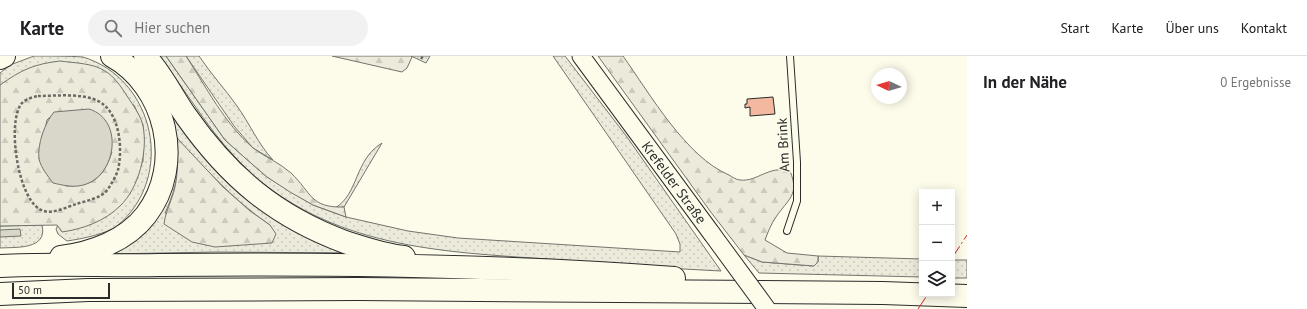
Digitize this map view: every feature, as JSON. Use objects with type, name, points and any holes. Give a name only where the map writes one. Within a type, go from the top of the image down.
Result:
[{"type":"highway","points":[[0,58],[4,56]]},
{"type":"highway","points":[[32,264],[40,261],[80,254],[108,244],[129,232],[146,214],[159,191],[167,166],[166,139],[160,112],[147,88],[139,77],[130,67],[112,56]]},
{"type":"highway","points":[[145,56],[170,89],[185,115],[226,166],[254,192],[280,211],[319,232],[355,245],[394,256],[430,260],[503,262],[572,272]]},
{"type":"highway","points":[[0,266],[32,264],[86,266],[214,264],[363,266],[572,272],[883,293]]},
{"type":"highway","points":[[0,294],[88,290],[350,289],[883,293],[967,296]]},
{"type":"main road","name":"Krefelder Straße","points":[[581,56],[767,309]]},
{"type":"lane","name":"Am Brink","points":[[787,231],[797,201],[790,56]]},
{"type":"path","points":[[38,96],[70,96],[95,99],[104,104],[110,113],[118,135],[118,170],[113,181],[107,191],[97,197],[55,210],[44,211],[39,209],[29,196],[20,172],[14,132],[17,113],[22,103],[38,96]]},
{"type":"green space","points":[[34,56],[83,57],[108,69],[127,86],[141,107],[149,131],[151,157],[147,182],[135,206],[117,226],[100,234],[67,241],[58,234],[56,229],[58,225],[143,162],[143,125],[134,105],[0,85],[0,73],[10,65]]},
{"type":"green space","points":[[122,56],[137,56],[202,146],[359,253],[215,252],[108,254],[146,225],[171,138]],"holes":[[[176,138],[232,195],[270,225],[165,213],[171,200],[178,172]]]},
{"type":"green space","points":[[159,56],[166,56],[225,140],[267,177],[313,205],[346,217],[408,231],[458,238],[680,252],[680,244],[676,234],[553,56],[565,56],[627,137],[721,271],[438,250],[398,243],[359,233],[322,219],[286,199],[252,174],[238,161],[214,132]]},
{"type":"green space","points":[[166,56],[186,56],[216,105],[243,138],[253,148],[291,173],[318,202],[333,207],[344,207],[346,217],[313,205],[290,192],[267,177],[244,157],[225,140]]},
{"type":"green space","points":[[186,56],[199,56],[242,113],[273,160],[253,148],[234,126]]},
{"type":"green space","points":[[332,56],[412,57],[407,68],[402,72]]},
{"type":"green space","points":[[411,56],[430,56],[426,63]]},
{"type":"green space","points":[[598,56],[623,56],[670,123],[698,154],[713,166],[737,180],[752,179],[775,170],[790,171],[793,179],[793,191],[788,201],[773,222],[765,240],[787,253],[818,256],[818,262],[814,266],[762,262],[744,255],[710,211]]},
{"type":"green space","points":[[60,61],[95,66],[108,73],[118,82],[140,118],[143,126],[143,158],[137,179],[127,198],[120,206],[108,216],[93,224],[62,232],[57,225],[0,226],[0,85],[28,68]],"holes":[[[54,113],[112,152],[105,168],[96,179],[76,186],[66,186],[39,159],[47,120]]]},
{"type":"green space","points":[[176,137],[223,187],[250,211],[270,225],[276,234],[272,243],[215,247],[192,242],[164,224],[177,177]]},
{"type":"green space","points":[[382,143],[344,207],[335,208],[343,202],[349,194],[366,158]]},
{"type":"green space","points":[[42,225],[43,233],[36,243],[22,247],[0,248],[0,226]]},
{"type":"green space","points":[[744,255],[762,262],[813,266],[818,262],[818,256],[919,259],[919,277],[759,273]]},
{"type":"green space","points":[[955,260],[967,260],[967,278],[955,278]]},
{"type":"shaded area","points":[[89,109],[101,115],[108,125],[112,137],[112,150],[108,163],[101,174],[91,182],[78,186],[66,186],[53,183],[43,169],[39,159],[39,147],[42,134],[54,112]]},
{"type":"shaded area","points":[[20,229],[21,236],[0,237],[0,230]]},
{"type":"building","points":[[773,97],[775,114],[750,116],[750,107],[745,108],[747,99]]},
{"type":"power","points":[[955,253],[967,235]]},
{"type":"power","points":[[918,309],[926,297]]}]
